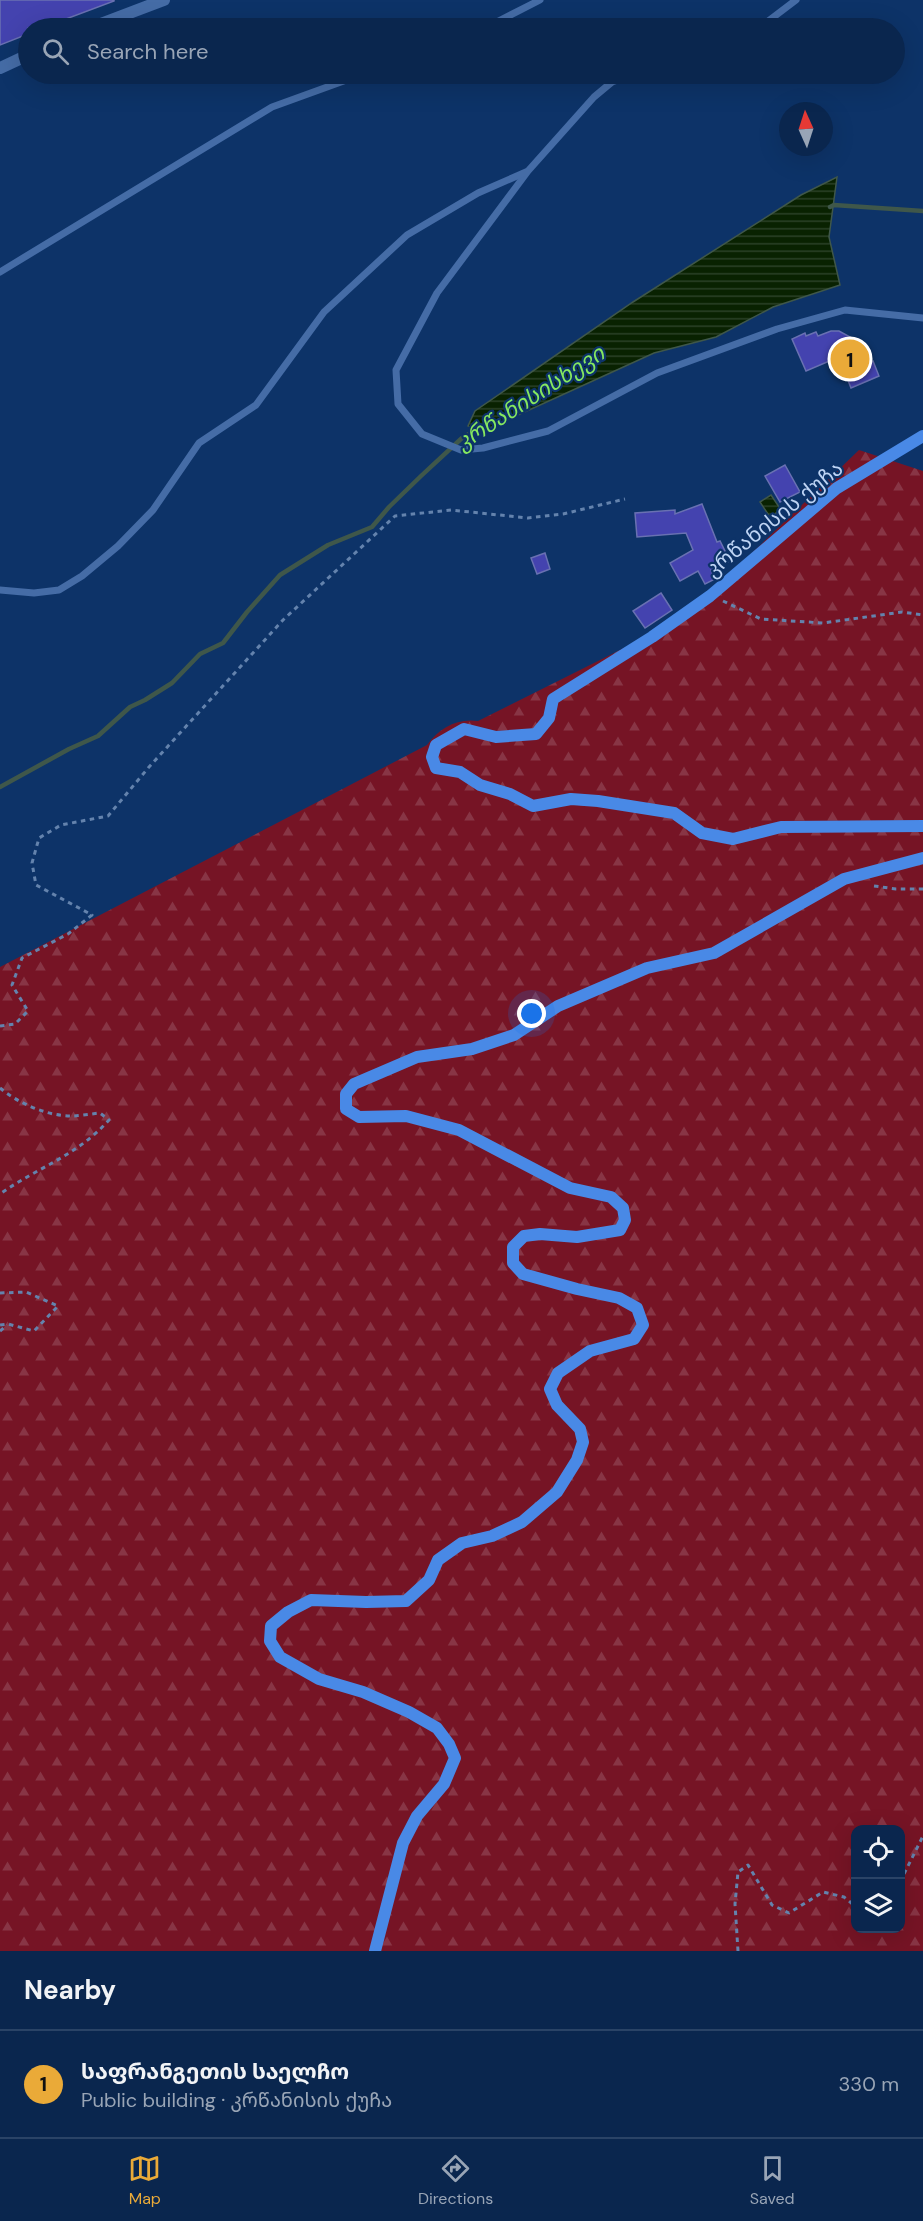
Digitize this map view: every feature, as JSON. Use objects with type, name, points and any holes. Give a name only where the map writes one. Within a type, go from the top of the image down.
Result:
[{"type":"street","points":[[116,18],[164,0]]},
{"type":"street","points":[[0,68],[18,60]]},
{"type":"street","name":"კრწანისის ქუჩა","points":[[923,436],[837,488],[710,596],[652,637],[553,699],[549,718],[536,734],[496,737],[464,729],[436,745],[432,757],[436,768],[460,771],[480,785],[510,794],[533,806],[571,799],[674,813],[702,833],[733,840],[781,827],[923,826]]},
{"type":"street","points":[[375,1951],[403,1843],[417,1816],[444,1784],[455,1758],[449,1744],[437,1728],[409,1712],[363,1692],[319,1679],[280,1657],[270,1641],[271,1626],[288,1612],[311,1600],[406,1601],[429,1580],[438,1560],[462,1544],[492,1536],[522,1522],[556,1492],[577,1460],[583,1442],[580,1429],[557,1406],[550,1389],[558,1373],[590,1351],[634,1340],[643,1324],[637,1308],[619,1298],[523,1274],[513,1263],[513,1247],[524,1236],[540,1234],[577,1237],[620,1230],[625,1220],[622,1208],[611,1197],[570,1188],[459,1130],[406,1116],[359,1117],[346,1109],[346,1094],[354,1084],[417,1057],[472,1049],[514,1035],[558,1006],[647,968],[714,953],[844,879],[923,858]]},
{"type":"lane","points":[[504,18],[540,0]]},
{"type":"lane","points":[[772,18],[796,0]]},
{"type":"lane","points":[[0,272],[272,107],[335,84]]},
{"type":"lane","points":[[610,84],[594,97],[528,171],[437,293],[396,370],[398,404],[422,434],[460,450],[483,448],[548,431],[657,373],[777,329],[845,310],[923,318]]},
{"type":"lane","points":[[0,590],[34,593],[59,590],[82,576],[118,546],[153,510],[199,443],[256,405],[324,312],[407,235],[478,193],[528,171]]},
{"type":"path","points":[[0,1026],[15,1024],[28,1011],[12,985],[22,958],[68,934],[92,915],[36,885],[32,862],[39,838],[61,825],[108,816],[149,767],[283,620],[395,516],[451,510],[528,518],[563,514],[625,499]]},
{"type":"path","points":[[710,596],[761,619],[823,623],[902,612],[923,615]]},
{"type":"path","points":[[875,886],[923,889]]},
{"type":"path","points":[[0,1088],[12,1098],[51,1114],[70,1116],[100,1113],[109,1120],[96,1135],[72,1153],[18,1181],[0,1194]]},
{"type":"path","points":[[0,1293],[26,1292],[58,1306],[34,1332],[8,1324],[0,1325]]},
{"type":"path","points":[[0,1331],[8,1324]]},
{"type":"path","points":[[902,1879],[923,1836]]},
{"type":"path","points":[[738,1951],[735,1904],[738,1872],[748,1864],[772,1905],[789,1913],[823,1892],[844,1898],[851,1904]]},
{"type":"green space","points":[[859,450],[923,471],[923,1951],[0,1951],[0,967],[427,745],[443,729],[463,721],[478,721],[636,642],[726,578]]},
{"type":"water","points":[[837,177],[829,237],[840,285],[773,307],[716,337],[654,353],[481,432],[468,426],[475,411],[633,302],[801,195]]},
{"type":"water","points":[[771,495],[781,510],[770,517],[760,502]]},
{"type":"building","points":[[0,0],[114,0],[69,18],[18,18],[18,38],[0,45]]},
{"type":"building","points":[[831,331],[839,331],[852,338],[861,355],[864,353],[868,363],[873,361],[879,376],[851,388],[840,360],[835,362],[834,359],[806,371],[792,339],[805,333],[806,336],[816,332],[818,336]]},
{"type":"building","points":[[785,465],[800,492],[780,502],[765,476]]},
{"type":"building","points":[[702,504],[717,542],[720,541],[730,561],[711,570],[715,579],[705,584],[698,571],[680,581],[670,563],[693,550],[686,533],[637,537],[635,513],[675,510],[675,514]]},
{"type":"building","points":[[545,553],[550,569],[537,574],[531,558]]},
{"type":"building","points":[[661,593],[672,610],[645,628],[633,611]]},
{"type":"waterway","name":"კრწანისისხევი","points":[[830,207],[834,205],[923,211]]},
{"type":"waterway","name":"კრწანისისხევი","points":[[0,787],[69,749],[98,736],[130,707],[172,683],[200,654],[223,643],[280,575],[328,545],[372,527],[389,507],[462,438],[481,427]]},
{"type":"place","name":"საფრანგეთის საელჩო","points":[[850,359]]}]
